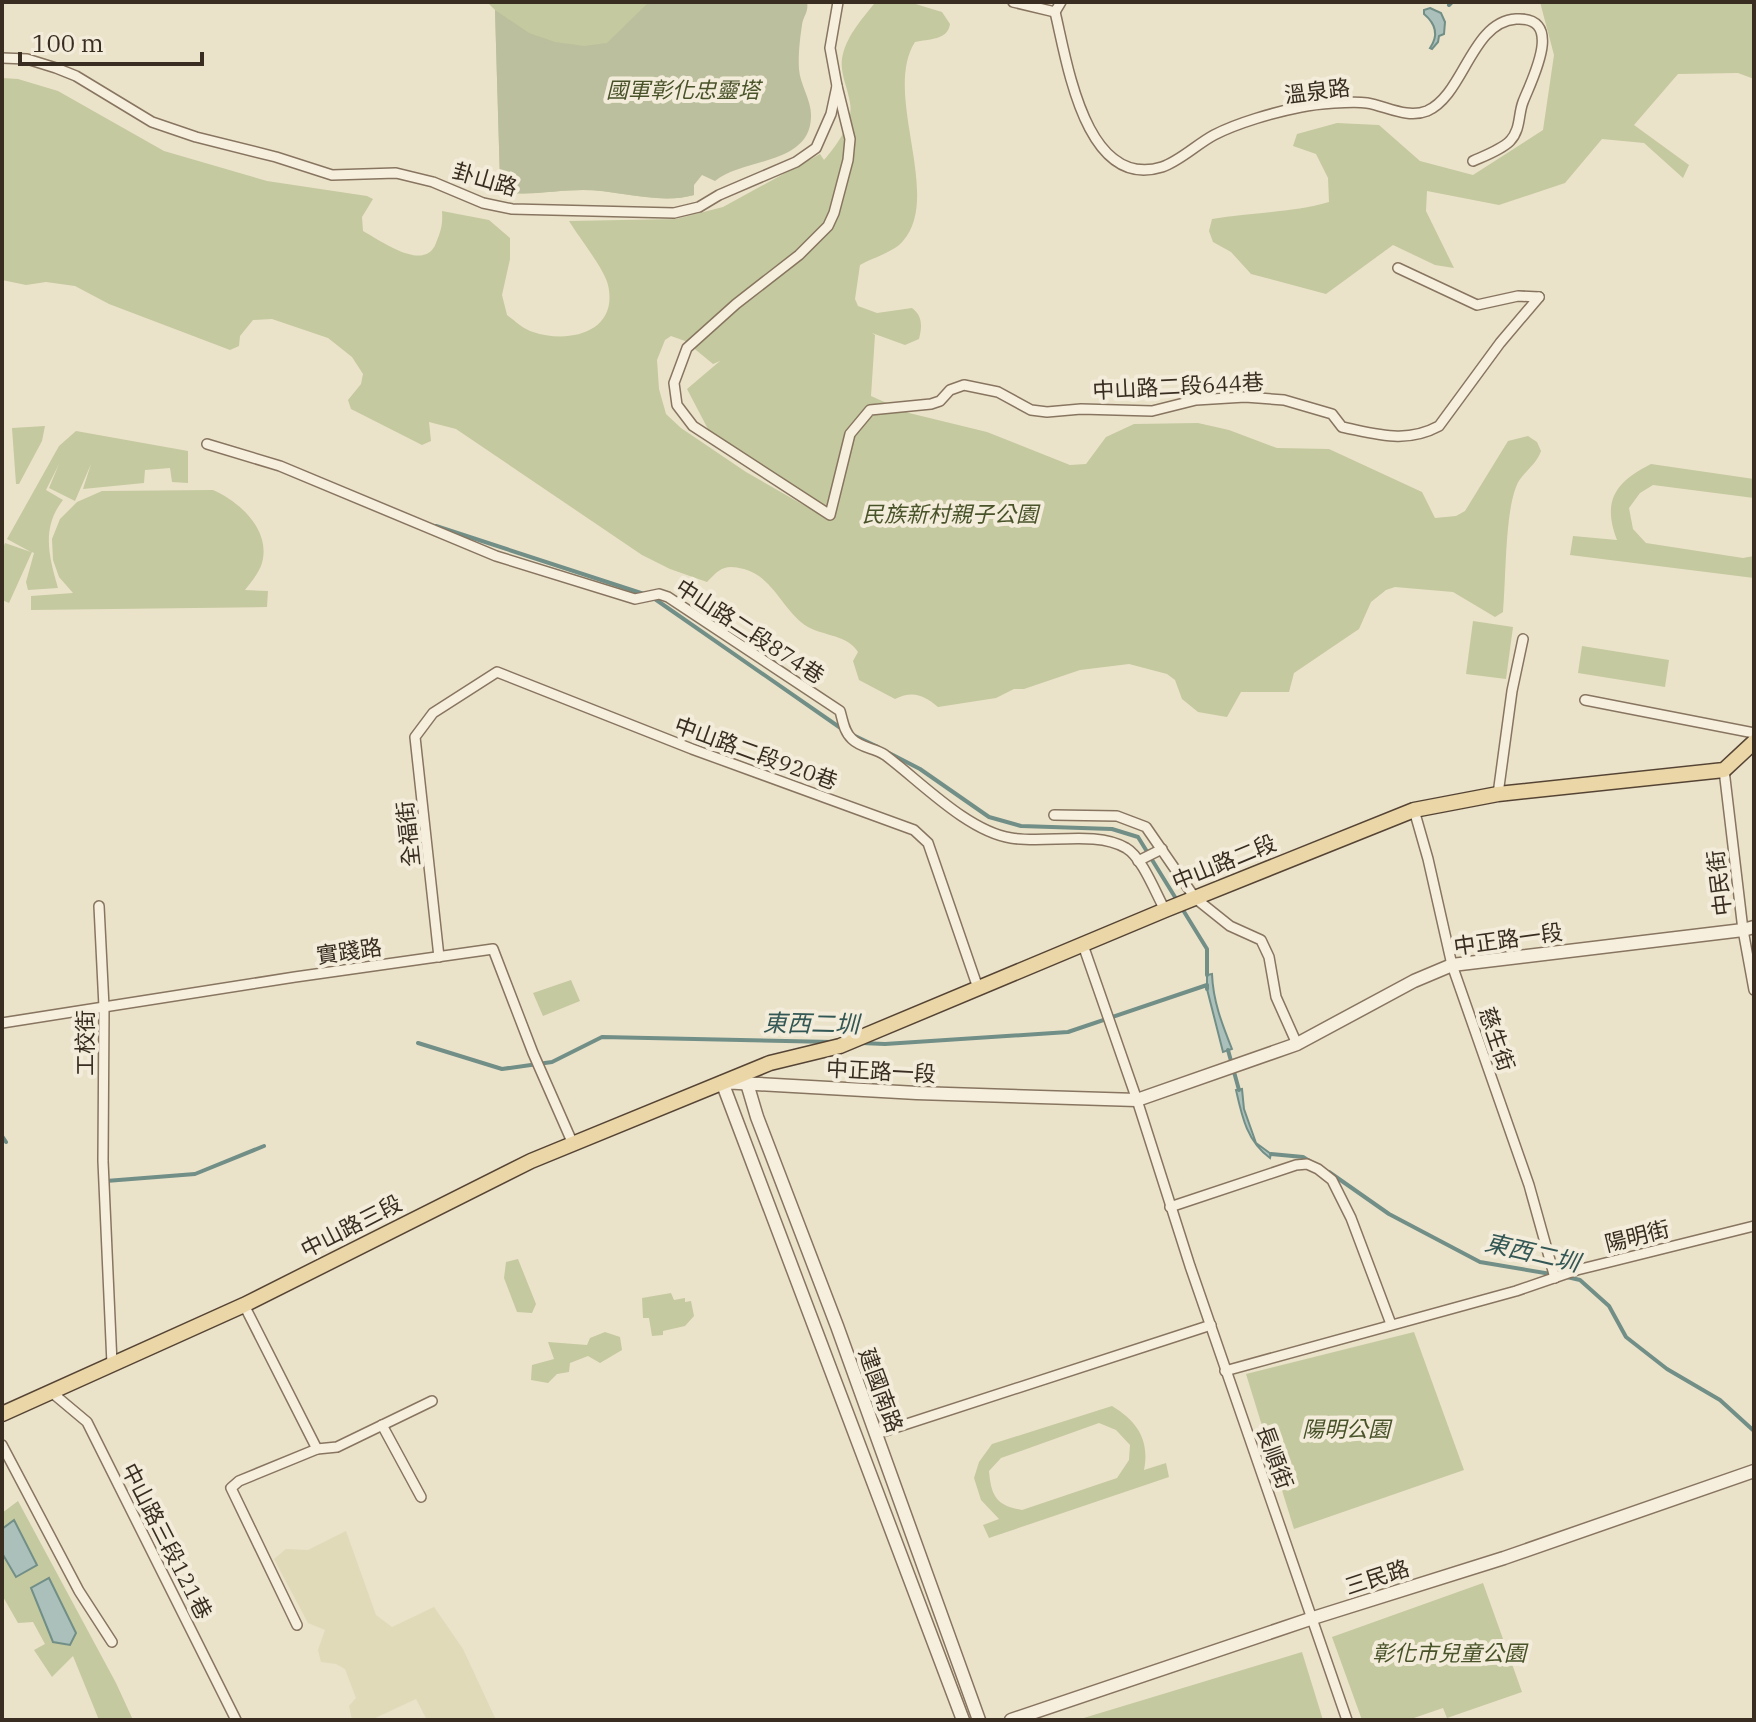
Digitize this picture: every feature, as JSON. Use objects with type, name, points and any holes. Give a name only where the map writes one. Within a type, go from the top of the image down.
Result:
[{"type":"main road","points":[[1724,770],[1754,742]]},
{"type":"main road","name":"中山路二段","points":[[722,1082],[746,1080],[770,1063],[840,1046],[1169,908],[1414,810],[1498,794],[1724,770]]},
{"type":"main road","name":"中山路三段","points":[[2,1414],[244,1305],[470,1191],[722,1082]]},
{"type":"street","name":"卦山路","points":[[2,58],[27,59],[76,76],[152,122],[332,175],[396,173],[433,182],[483,203],[512,209],[674,213],[699,207],[719,195],[796,162],[816,148],[831,114],[837,86],[830,48],[838,2]]},
{"type":"street","points":[[1013,2],[1055,12],[1061,2]]},
{"type":"street","name":"溫泉路","points":[[1055,12],[1081,114],[1102,148],[1116,162],[1135,169],[1162,167],[1215,134],[1302,107],[1366,103],[1404,113],[1424,112],[1441,102],[1487,34],[1502,23],[1517,19],[1533,23],[1542,34],[1543,50],[1521,108],[1520,125],[1509,142],[1473,161]]},
{"type":"street","name":"中山路二段644巷","points":[[837,86],[850,139],[848,160],[828,226],[799,255],[736,304],[687,348],[674,383],[677,405],[693,426],[830,515],[850,434],[870,410],[931,404],[940,401],[950,390],[964,385],[998,392],[1031,410],[1047,412],[1081,409],[1152,411],[1196,400],[1245,397],[1284,400],[1332,414],[1342,427],[1393,438],[1426,433],[1439,426],[1500,343],[1539,297],[1518,296],[1477,305],[1398,268]]},
{"type":"street","name":"中山路二段874巷","points":[[207,444],[280,466],[496,556],[623,596],[640,599],[659,594],[668,597],[832,705],[840,711],[852,739],[866,748],[881,752],[932,795],[992,833],[1012,838],[1114,843],[1129,850],[1138,861]]},
{"type":"street","points":[[1498,794],[1512,691],[1523,639]]},
{"type":"street","name":"中山路二段920巷","points":[[433,713],[497,672],[692,749],[914,830],[928,843],[978,988]]},
{"type":"street","points":[[1585,700],[1754,733]]},
{"type":"street","name":"全福街","points":[[433,713],[415,737],[439,957]]},
{"type":"street","name":"中民街","points":[[1724,770],[1748,928],[1754,990]]},
{"type":"street","name":"慈生街","points":[[1414,810],[1452,965],[1529,1185],[1555,1278]]},
{"type":"street","points":[[1054,815],[1117,816],[1146,827],[1192,900],[1230,926],[1261,940],[1269,957],[1276,997],[1297,1044]]},
{"type":"street","points":[[1162,849],[1138,861],[1169,908]]},
{"type":"street","name":"工校街","points":[[99,906],[104,1007],[104,1180],[112,1364]]},
{"type":"street","name":"中正路一段","points":[[746,1080],[1137,1100],[1297,1044],[1414,981],[1452,965],[1748,928]]},
{"type":"street","name":"長順街","points":[[1083,945],[1225,1371],[1347,1720]]},
{"type":"street","name":"實踐路","points":[[2,1023],[493,949],[533,1053],[573,1144]]},
{"type":"street","name":"建國南路","points":[[746,1080],[979,1720]]},
{"type":"street","name":"建國南路","points":[[722,1082],[963,1720]]},
{"type":"street","points":[[1170,1207],[1307,1164],[1318,1169],[1332,1180],[1351,1218],[1391,1324]]},
{"type":"street","name":"陽明街","points":[[1225,1371],[1555,1278],[1754,1226]]},
{"type":"street","points":[[244,1305],[317,1449]]},
{"type":"street","points":[[876,1434],[1211,1325]]},
{"type":"street","name":"中山路三段121巷","points":[[50,1391],[87,1422],[236,1720]]},
{"type":"street","points":[[297,1625],[231,1488],[239,1481],[317,1449],[337,1447],[432,1401]]},
{"type":"street","points":[[382,1425],[421,1497]]},
{"type":"street","points":[[2,1445],[79,1591],[112,1642]]},
{"type":"street","name":"三民路","points":[[1011,1720],[1313,1618],[1504,1558],[1754,1471]]},
{"type":"shaded area","points":[[346,1531],[376,1615],[392,1627],[434,1607],[463,1649],[496,1720],[427,1720],[416,1699],[371,1720],[352,1720],[349,1706],[356,1698],[345,1669],[321,1662],[318,1650],[325,1630],[308,1623],[274,1559],[286,1549],[308,1550]]},
{"type":"green space","name":"國軍彰化忠靈塔","points":[[487,2],[735,2],[673,105],[694,195],[653,198],[583,190],[497,191],[500,181],[495,10]]},
{"type":"green space","name":"國軍彰化忠靈塔","points":[[649,2],[807,2],[799,64],[811,117],[808,133],[800,144],[788,152],[715,181],[702,175],[694,185],[694,195],[681,198],[583,190],[497,191],[500,181],[495,10],[529,33],[555,42],[584,46],[607,43]]},
{"type":"green space","name":"民族新村親子公園","points":[[909,2],[942,12],[950,24],[942,36],[915,42],[907,64],[907,116],[916,172],[914,221],[899,245],[860,265],[855,299],[858,306],[877,313],[912,308],[921,322],[919,339],[905,345],[872,333],[875,335],[871,396],[909,413],[987,432],[1070,465],[1086,464],[1106,437],[1134,424],[1198,423],[1229,430],[1277,448],[1329,449],[1422,492],[1435,518],[1456,516],[1465,511],[1508,441],[1528,436],[1537,442],[1541,451],[1518,482],[1512,499],[1503,612],[1495,617],[1453,592],[1395,587],[1386,590],[1371,602],[1359,629],[1294,673],[1289,692],[1241,692],[1227,717],[1198,712],[1182,699],[1175,680],[1167,674],[1129,664],[1080,670],[1024,689],[1014,689],[996,698],[938,707],[918,695],[895,699],[859,680],[853,661],[858,652],[854,646],[799,621],[771,587],[754,573],[727,567],[707,582],[670,569],[642,555],[456,429],[429,422],[431,441],[422,445],[351,409],[348,400],[361,384],[363,374],[352,357],[328,338],[272,319],[253,320],[240,336],[239,346],[230,350],[109,304],[75,286],[46,282],[26,285],[2,280],[2,78],[18,79],[58,91],[164,151],[267,181],[367,196],[373,199],[362,217],[363,231],[402,252],[422,255],[430,252],[440,231],[442,211],[489,220],[510,238],[510,259],[502,295],[507,315],[522,327],[547,335],[575,335],[588,331],[606,314],[608,285],[597,262],[569,221],[676,219],[723,207],[820,154],[824,160],[839,141],[851,110],[842,70],[846,44],[874,4]],"holes":[[[671,336],[685,341],[713,364],[720,361],[687,389],[709,431],[828,519],[746,472],[681,428],[666,414],[659,389],[657,360],[665,340]]]},
{"type":"green space","points":[[1540,2],[1753,2],[1754,79],[1738,73],[1678,74],[1634,125],[1689,165],[1683,178],[1644,143],[1602,139],[1565,183],[1499,205],[1427,191],[1426,211],[1454,268],[1435,265],[1393,245],[1326,294],[1251,274],[1231,252],[1213,242],[1209,231],[1212,219],[1329,202],[1328,178],[1316,154],[1293,146],[1297,134],[1337,123],[1379,125],[1420,161],[1473,175],[1543,130],[1554,55]]},
{"type":"green space","points":[[45,426],[42,441],[19,484],[16,484],[12,428]]},
{"type":"green space","points":[[76,431],[188,451],[188,483],[172,482],[170,468],[145,470],[144,483],[83,489],[91,464],[75,501],[49,488],[59,464],[46,490],[63,500],[49,532],[58,588],[28,590],[26,582],[32,552],[9,603],[2,600],[2,550],[5,543],[31,552],[7,539],[59,446]]},
{"type":"green space","points":[[1651,464],[1754,479],[1754,498],[1653,485],[1640,493],[1629,508],[1633,529],[1646,543],[1743,558],[1754,556],[1754,578],[1570,555],[1573,536],[1617,540],[1611,514],[1615,494],[1628,478]]},
{"type":"green space","points":[[213,490],[243,510],[258,529],[264,551],[262,563],[245,590],[268,591],[267,607],[31,610],[31,596],[73,593],[59,577],[53,560],[52,539],[60,519],[77,502],[102,491]]},
{"type":"green space","points":[[1473,621],[1513,627],[1506,679],[1466,674]]},
{"type":"green space","points":[[1582,646],[1669,660],[1665,687],[1578,673]]},
{"type":"green space","points":[[571,980],[580,1001],[543,1016],[533,993]]},
{"type":"green space","points":[[518,1259],[536,1304],[532,1313],[517,1312],[504,1278],[506,1262]]},
{"type":"green space","points":[[671,1293],[674,1300],[685,1298],[685,1302],[691,1301],[694,1316],[685,1326],[652,1336],[649,1318],[643,1318],[642,1298]]},
{"type":"green space","points":[[605,1332],[620,1337],[622,1350],[600,1363],[588,1356],[570,1363],[569,1372],[557,1374],[548,1383],[531,1380],[532,1365],[554,1359],[548,1342],[587,1345],[590,1338]]},
{"type":"green space","name":"陽明公園","points":[[1414,1332],[1464,1470],[1294,1529],[1246,1374]]},
{"type":"green space","points":[[1112,1406],[1140,1432],[1145,1449],[1144,1470],[1166,1463],[1169,1477],[989,1538],[983,1525],[999,1519],[981,1500],[974,1478],[979,1462],[992,1444]],"holes":[[[1099,1423],[1116,1430],[1130,1445],[1129,1460],[1117,1478],[1022,1510],[1006,1506],[993,1493],[989,1471],[1001,1458]]]},
{"type":"green space","points":[[18,1501],[133,1720],[99,1720],[73,1656],[52,1677],[34,1650],[45,1644],[33,1622],[18,1623],[2,1595],[2,1513]]},
{"type":"green space","name":"彰化市兒童公園","points":[[1483,1583],[1522,1692],[1447,1718],[1443,1708],[1408,1720],[1362,1720],[1332,1637]]},
{"type":"green space","points":[[1302,1652],[1323,1720],[1077,1720]]},
{"type":"water","points":[[1430,8],[1441,13],[1445,22],[1444,34],[1439,36],[1432,49],[1435,30],[1424,14],[1424,10]]},
{"type":"water","points":[[1212,974],[1216,1003],[1232,1049],[1223,1052],[1207,989],[1207,975]]},
{"type":"water","points":[[1242,1089],[1244,1109],[1256,1143],[1271,1154],[1270,1158],[1256,1144],[1247,1128],[1236,1090]]},
{"type":"water","points":[[14,1520],[37,1565],[16,1577],[2,1553],[2,1529]]},
{"type":"water","points":[[49,1578],[76,1633],[70,1645],[53,1642],[31,1588]]},
{"type":"waterway","points":[[1449,5],[1452,2]]},
{"type":"waterway","points":[[436,526],[644,594]]},
{"type":"waterway","points":[[652,597],[842,729]]},
{"type":"waterway","points":[[853,735],[878,747]]},
{"type":"waterway","points":[[889,753],[920,769],[989,817],[1021,826],[1112,829],[1138,837],[1207,949],[1207,975]]},
{"type":"waterway","name":"東西二圳","points":[[861,1043],[1068,1032],[1207,985],[1207,989]]},
{"type":"waterway","name":"東西二圳","points":[[418,1043],[502,1069],[552,1062],[602,1037],[833,1042]]},
{"type":"waterway","points":[[1228,1050],[1239,1090]]},
{"type":"waterway","name":"東西二圳","points":[[2,1136],[6,1142]]},
{"type":"waterway","name":"東西二圳","points":[[106,1181],[195,1174],[264,1146]]},
{"type":"waterway","name":"東西二圳","points":[[1271,1154],[1303,1157],[1311,1162]]},
{"type":"waterway","name":"東西二圳","points":[[1329,1172],[1389,1214],[1480,1262],[1551,1274]]},
{"type":"waterway","name":"東西二圳","points":[[1567,1277],[1580,1280],[1609,1306],[1626,1337],[1667,1369],[1720,1400],[1754,1431]]}]
